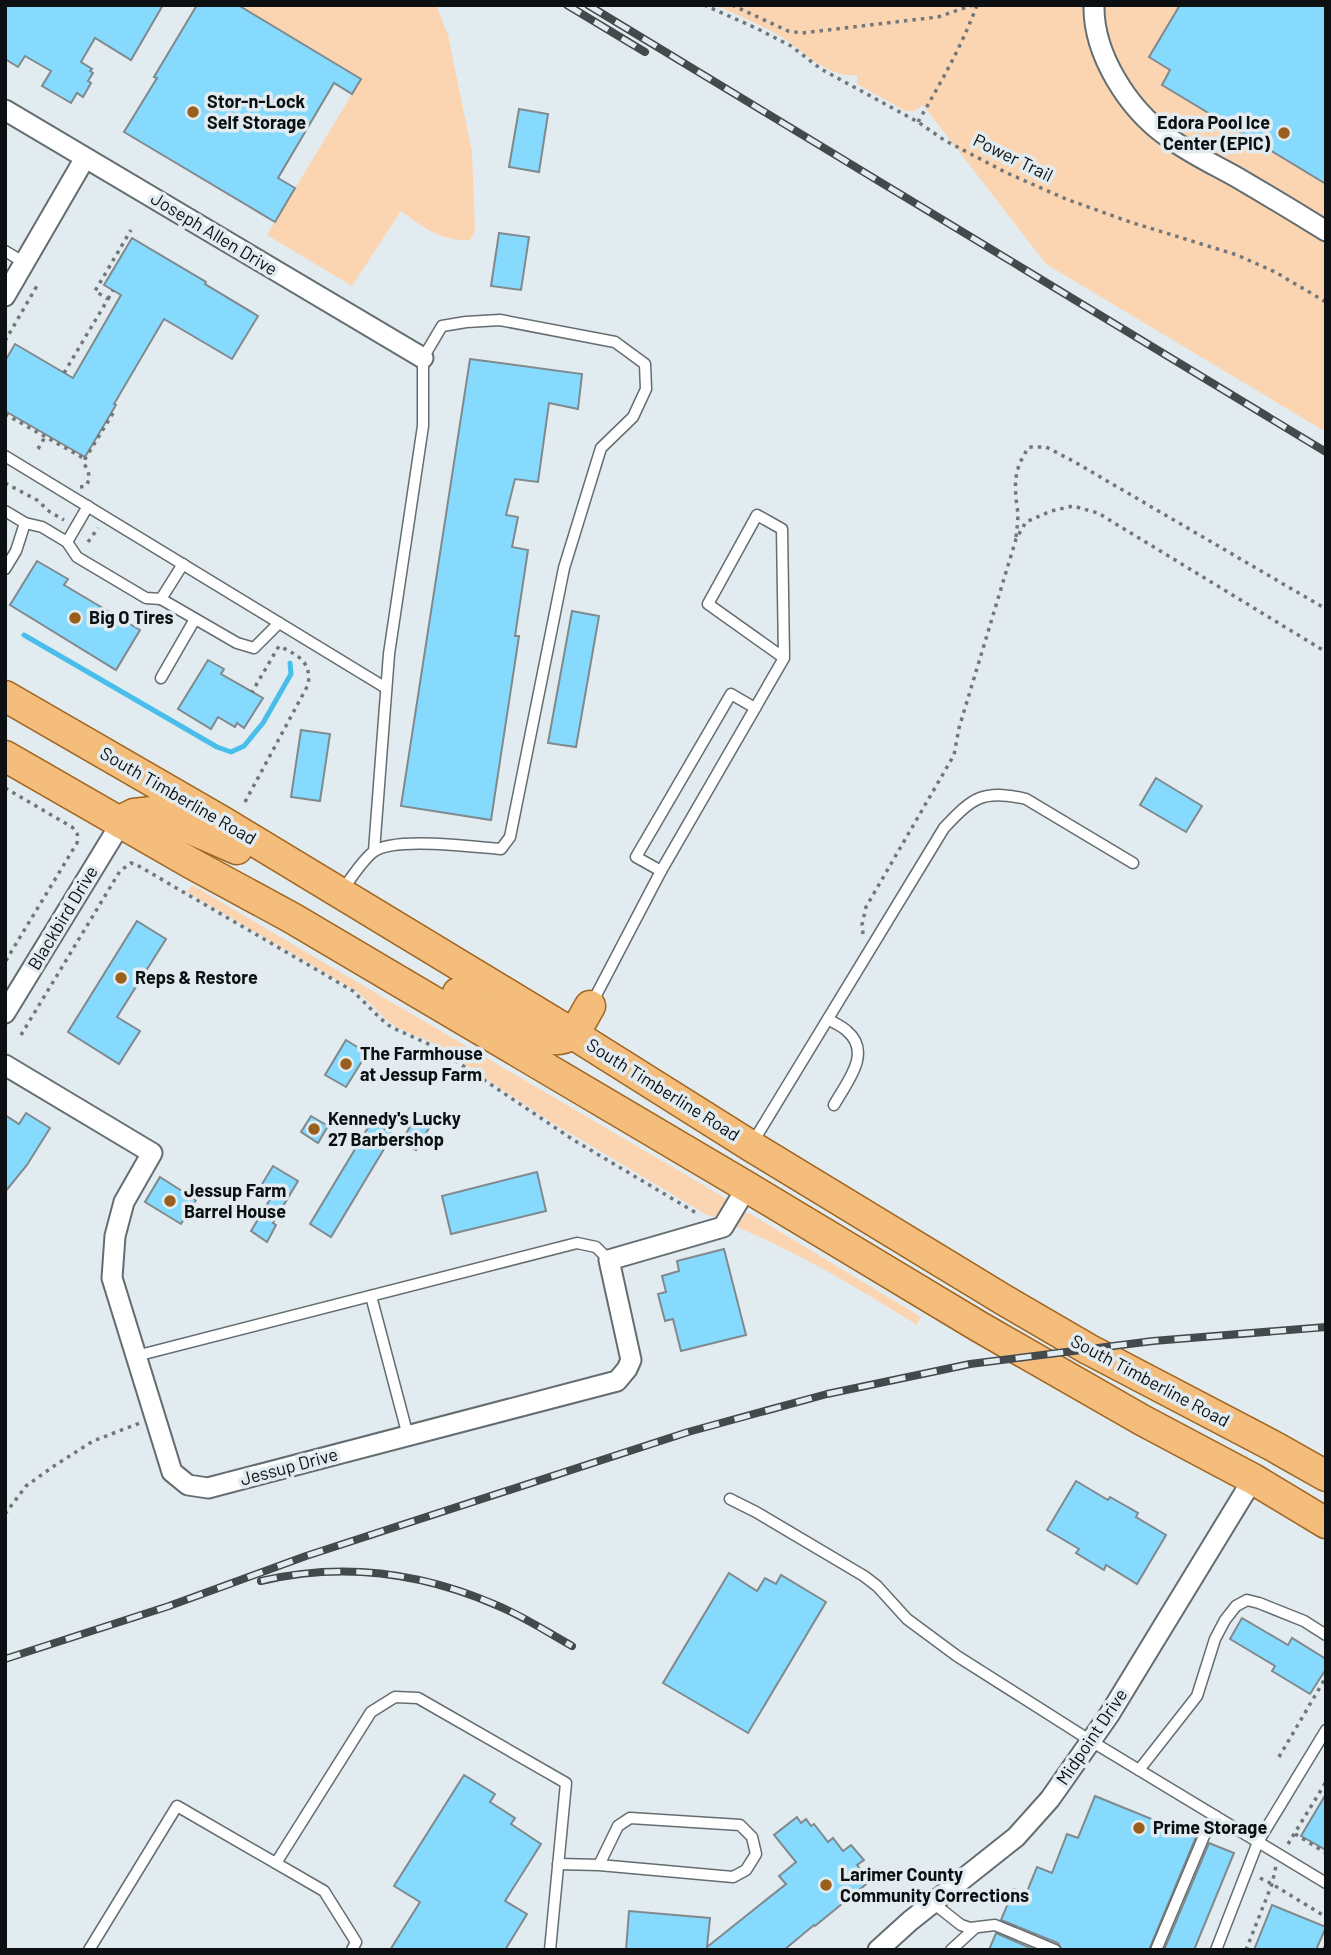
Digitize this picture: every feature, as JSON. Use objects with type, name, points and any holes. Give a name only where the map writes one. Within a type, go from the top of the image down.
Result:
[{"type":"main road","name":"South Timberline Road","points":[[5,696],[223,822],[1088,1349],[1326,1476]]},
{"type":"main road","name":"South Timberline Road","points":[[5,756],[292,918],[747,1186],[978,1326],[1326,1523]]},
{"type":"main road","points":[[121,823],[134,814],[152,812],[349,900]]},
{"type":"main road","points":[[292,918],[324,926],[377,949],[485,1009],[544,1038],[562,1039],[573,1034],[590,1006]]},
{"type":"street","points":[[1094,5],[1097,35],[1104,53],[1118,85],[1135,106],[1167,137],[1326,230]]},
{"type":"street","name":"Joseph Allen Drive","points":[[5,110],[423,358]]},
{"type":"street","points":[[5,296],[85,158]]},
{"type":"street","name":"Blackbird Drive","points":[[5,1013],[121,823]]},
{"type":"street","name":"Jessup Drive","points":[[5,1065],[152,1153],[124,1202],[115,1236],[112,1278],[172,1472],[188,1486],[208,1488],[617,1381],[631,1360],[609,1260]]},
{"type":"street","points":[[609,1260],[723,1227],[747,1186]]},
{"type":"street","name":"Midpoint Drive","points":[[878,1950],[1016,1837],[1050,1799],[1091,1741],[1146,1654],[1252,1479]]},
{"type":"lane","points":[[5,251],[25,263]]},
{"type":"lane","points":[[349,900],[351,878],[374,851],[405,842],[501,849],[510,837],[565,568],[601,448],[633,417],[646,389],[645,364],[615,342],[500,320],[467,322],[442,326],[423,358],[423,426],[389,654],[374,851]]},
{"type":"lane","points":[[5,456],[386,688]]},
{"type":"lane","points":[[67,542],[88,506]]},
{"type":"lane","points":[[5,511],[25,523],[43,527],[67,542],[77,557],[146,598],[161,599],[237,643],[254,648],[279,622]]},
{"type":"lane","points":[[590,1006],[661,871],[784,658],[782,529],[757,515],[708,604],[784,658]]},
{"type":"lane","points":[[5,569],[16,551],[25,523]]},
{"type":"lane","points":[[161,599],[183,564]]},
{"type":"lane","points":[[161,678],[195,619]]},
{"type":"lane","points":[[661,871],[636,858],[642,846],[731,694],[755,708]]},
{"type":"lane","points":[[751,1146],[944,828],[972,802],[989,794],[1006,794],[1026,799],[1133,863]]},
{"type":"lane","points":[[828,1019],[847,1030],[856,1041],[859,1052],[858,1062],[834,1105]]},
{"type":"lane","points":[[136,1356],[577,1243],[596,1247],[609,1260]]},
{"type":"lane","points":[[372,1296],[408,1436]]},
{"type":"lane","points":[[730,1499],[864,1576],[877,1586],[907,1619],[957,1656],[1091,1741],[1326,1883]]},
{"type":"lane","points":[[1139,1770],[1197,1696],[1215,1639],[1225,1620],[1237,1606],[1247,1600],[1259,1603],[1304,1621],[1326,1635]]},
{"type":"lane","points":[[276,1863],[371,1712],[395,1698],[418,1698],[566,1783],[550,1950]]},
{"type":"lane","points":[[1216,1950],[1258,1842],[1326,1730]]},
{"type":"lane","points":[[89,1950],[177,1805],[324,1891],[356,1942],[352,1950]]},
{"type":"lane","points":[[1156,1950],[1214,1816]]},
{"type":"lane","points":[[558,1864],[733,1877],[746,1870],[756,1854],[752,1837],[740,1825],[630,1818],[618,1826],[599,1865]]},
{"type":"lane","points":[[933,1903],[961,1924],[975,1928],[995,1925],[1055,1950]]},
{"type":"lane","points":[[951,1950],[975,1928]]},
{"type":"path","name":"Power Trail","points":[[704,5],[791,46],[821,69],[1006,173],[1066,199],[1130,222],[1237,255],[1275,272],[1326,302]]},
{"type":"path","points":[[732,5],[788,30],[802,33],[938,17],[975,5]]},
{"type":"path","points":[[918,122],[953,63],[966,35],[975,5]]},
{"type":"path","points":[[108,299],[95,291],[131,230]]},
{"type":"path","points":[[5,341],[38,284]]},
{"type":"path","points":[[64,373],[113,290]]},
{"type":"path","points":[[78,487],[86,486],[89,482],[85,459],[115,410]]},
{"type":"path","points":[[5,414],[85,459]]},
{"type":"path","points":[[38,449],[45,437]]},
{"type":"path","points":[[866,957],[862,925],[866,906],[954,755],[959,728],[1016,539],[1018,510],[1015,480],[1020,460],[1029,447],[1046,447],[1073,461],[1326,608]]},
{"type":"path","points":[[5,483],[37,500],[64,520]]},
{"type":"path","points":[[1016,539],[1026,522],[1051,511],[1073,506],[1098,513],[1326,652]]},
{"type":"path","points":[[88,542],[97,528]]},
{"type":"path","points":[[245,802],[308,685],[310,675],[307,665],[285,646],[279,646],[252,692]]},
{"type":"path","points":[[5,788],[72,827],[78,837],[77,843],[5,962]]},
{"type":"path","points":[[78,837],[87,837]]},
{"type":"path","points":[[120,858],[125,866]]},
{"type":"path","points":[[21,1035],[120,871],[131,863],[353,991],[391,1027],[435,1047],[572,1139],[706,1218]]},
{"type":"path","points":[[5,1514],[26,1486],[54,1466],[93,1441],[155,1417]]},
{"type":"path","points":[[1279,1757],[1326,1677]]},
{"type":"path","points":[[1286,1849],[1326,1782]]},
{"type":"path","points":[[1294,1833],[1326,1853]]},
{"type":"path","points":[[1246,1950],[1272,1884],[1276,1866]]},
{"type":"path","points":[[1260,1878],[1326,1917]]},
{"type":"shaded area","points":[[238,5],[436,5],[448,35],[472,152],[475,231],[470,240],[441,236],[401,211],[352,286],[267,235],[361,79]]},
{"type":"shaded area","points":[[715,5],[1326,5],[1326,432],[1046,264],[923,105],[915,111],[905,111],[857,84],[857,75],[846,75],[824,67],[775,33]]},
{"type":"shaded area","points":[[192,885],[727,1199],[728,1204],[720,1219],[705,1214],[548,1120],[431,1042],[398,1028],[358,992],[187,892]]},
{"type":"shaded area","points":[[745,1213],[921,1317],[917,1325],[828,1272],[735,1226]]},
{"type":"building","points":[[5,5],[163,5],[131,60],[95,38],[81,62],[92,69],[90,71],[93,73],[88,81],[91,83],[83,97],[77,93],[71,103],[42,86],[51,71],[25,56],[18,67],[5,59]]},
{"type":"building","points":[[197,5],[238,5],[361,79],[352,94],[334,83],[278,178],[295,188],[275,222],[124,132]]},
{"type":"building","name":"Edora Pool Ice Center (EPIC)","points":[[1180,5],[1326,5],[1326,184],[1162,85],[1170,70],[1149,57]]},
{"type":"building","points":[[519,109],[548,114],[539,172],[509,167]]},
{"type":"building","points":[[499,233],[529,237],[521,290],[491,286]]},
{"type":"building","points":[[132,238],[258,316],[232,359],[164,319],[85,457],[5,411],[5,361],[15,344],[73,378],[121,295],[104,285]]},
{"type":"building","points":[[470,359],[582,374],[578,409],[549,403],[538,482],[515,479],[506,515],[518,517],[512,547],[528,550],[515,636],[519,636],[491,820],[401,806]]},
{"type":"building","name":"Big O Tires","points":[[37,561],[68,579],[64,585],[140,630],[116,670],[10,605]]},
{"type":"building","points":[[572,611],[599,616],[576,747],[548,743]]},
{"type":"building","points":[[208,660],[224,669],[221,674],[263,698],[244,728],[237,723],[235,727],[218,717],[211,729],[178,709]]},
{"type":"building","points":[[301,730],[330,734],[320,801],[291,797]]},
{"type":"building","points":[[1156,778],[1202,806],[1186,832],[1140,805]]},
{"type":"building","name":"Reps & Restore","points":[[137,921],[166,939],[117,1017],[140,1031],[119,1064],[68,1032]]},
{"type":"building","name":"The Farmhouse at Jessup Farm","points":[[346,1040],[367,1053],[346,1087],[325,1075]]},
{"type":"building","points":[[26,1113],[50,1128],[27,1165],[5,1192],[5,1115],[19,1124]]},
{"type":"building","points":[[417,1114],[432,1123],[416,1150],[402,1141]]},
{"type":"building","name":"Kennedy's Lucky 27 Barbershop","points":[[311,1116],[328,1126],[318,1143],[301,1132]]},
{"type":"building","points":[[372,1121],[393,1134],[331,1237],[310,1224]]},
{"type":"building","points":[[273,1166],[298,1181],[273,1223],[276,1225],[267,1242],[251,1231],[272,1196],[259,1189]]},
{"type":"building","points":[[537,1172],[546,1211],[451,1234],[442,1196]]},
{"type":"building","name":"Jessup Farm Barrel House","points":[[160,1177],[196,1200],[181,1224],[145,1202]]},
{"type":"building","points":[[724,1249],[746,1335],[681,1351],[673,1319],[665,1321],[658,1294],[666,1292],[662,1276],[679,1271],[677,1261]]},
{"type":"building","points":[[1076,1481],[1108,1500],[1110,1497],[1138,1513],[1136,1517],[1166,1535],[1137,1584],[1106,1565],[1104,1570],[1076,1553],[1079,1549],[1047,1530]]},
{"type":"building","points":[[729,1573],[757,1591],[765,1578],[776,1584],[781,1575],[826,1602],[748,1733],[663,1683]]},
{"type":"building","points":[[1242,1618],[1288,1645],[1292,1638],[1326,1659],[1326,1669],[1310,1694],[1272,1671],[1275,1666],[1230,1639]]},
{"type":"building","points":[[464,1775],[495,1794],[490,1802],[515,1818],[511,1824],[541,1844],[505,1901],[527,1914],[505,1950],[390,1950],[420,1902],[394,1886]]},
{"type":"building","points":[[1326,1794],[1326,1850],[1301,1836]]},
{"type":"building","points":[[1095,1796],[1196,1837],[1149,1950],[1062,1950],[1058,1943],[1001,1920],[1014,1889],[1026,1894],[1037,1867],[1052,1873],[1067,1834],[1078,1838]]},
{"type":"building","name":"Larimer County Community Corrections","points":[[797,1817],[801,1823],[806,1819],[811,1826],[814,1824],[828,1842],[833,1838],[843,1851],[851,1845],[864,1860],[857,1865],[870,1881],[815,1926],[784,1950],[626,1950],[629,1911],[710,1918],[707,1947],[786,1884],[779,1876],[796,1862],[774,1835]]},
{"type":"building","points":[[1209,1843],[1234,1853],[1194,1950],[1164,1950]]},
{"type":"building","points":[[1272,1905],[1326,1927],[1316,1950],[1254,1950]]},
{"type":"building","points":[[996,1933],[1035,1950],[989,1950]]},
{"type":"waterway","points":[[24,635],[217,747],[231,752],[244,746],[263,723],[291,674],[290,663]]},
{"type":"railway","points":[[567,5],[645,52]]},
{"type":"railway","points":[[588,5],[1326,452]]},
{"type":"railway","points":[[5,1659],[169,1606],[306,1556],[688,1432],[827,1394],[970,1364],[1153,1341],[1326,1327]]},
{"type":"railway","points":[[261,1581],[321,1572],[410,1578],[496,1605],[572,1646]]},
{"type":"place","name":"Stor-n-Lock Self Storage","points":[[193,112]]},
{"type":"place","name":"Edora Pool Ice Center (EPIC)","points":[[1284,133]]},
{"type":"place","name":"Big O Tires","points":[[75,618]]},
{"type":"place","name":"Reps & Restore","points":[[121,978]]},
{"type":"place","name":"The Farmhouse at Jessup Farm","points":[[346,1064]]},
{"type":"place","name":"Kennedy's Lucky 27 Barbershop","points":[[314,1129]]},
{"type":"place","name":"Jessup Farm Barrel House","points":[[170,1201]]},
{"type":"place","name":"Prime Storage","points":[[1139,1828]]},
{"type":"place","name":"Larimer County Community Corrections","points":[[826,1885]]}]
